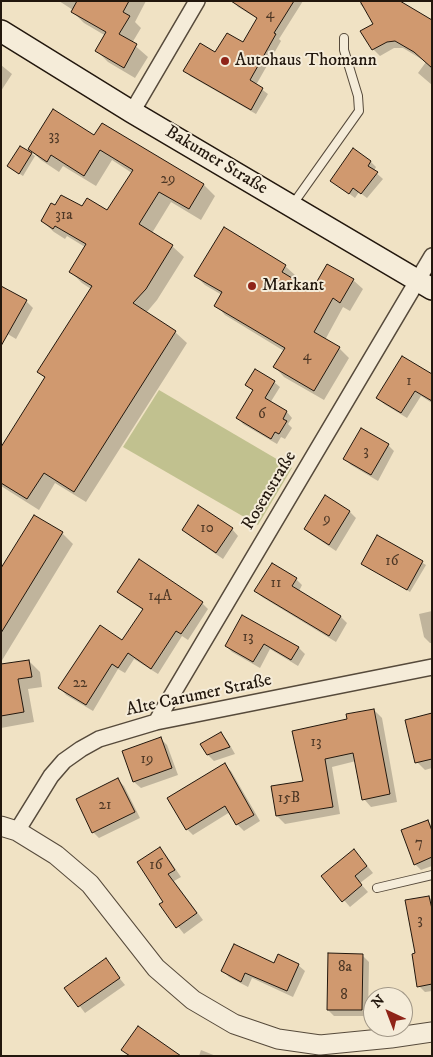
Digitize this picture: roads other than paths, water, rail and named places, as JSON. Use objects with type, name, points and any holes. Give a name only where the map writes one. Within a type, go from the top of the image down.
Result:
[{"type":"main road","name":"Bakumer Straße","points":[[1,31],[132,112],[424,285]]},
{"type":"street","points":[[132,112],[197,1]]},
{"type":"street","name":"Rosenstraße","points":[[156,722],[424,285],[432,256]]},
{"type":"street","name":"Alte Carumer Straße","points":[[9,829],[64,760],[100,739],[156,722],[432,667]]},
{"type":"street","points":[[9,829],[56,856],[90,884],[156,968],[193,1000],[234,1024],[278,1039],[320,1045],[432,1032]]},
{"type":"lane","points":[[292,206],[359,111],[358,96],[344,50],[344,38]]},
{"type":"lane","points":[[377,888],[432,875]]},
{"type":"place","name":"Autohaus Thomann","points":[[225,61]]},
{"type":"place","name":"Markant","points":[[252,286]]}]
